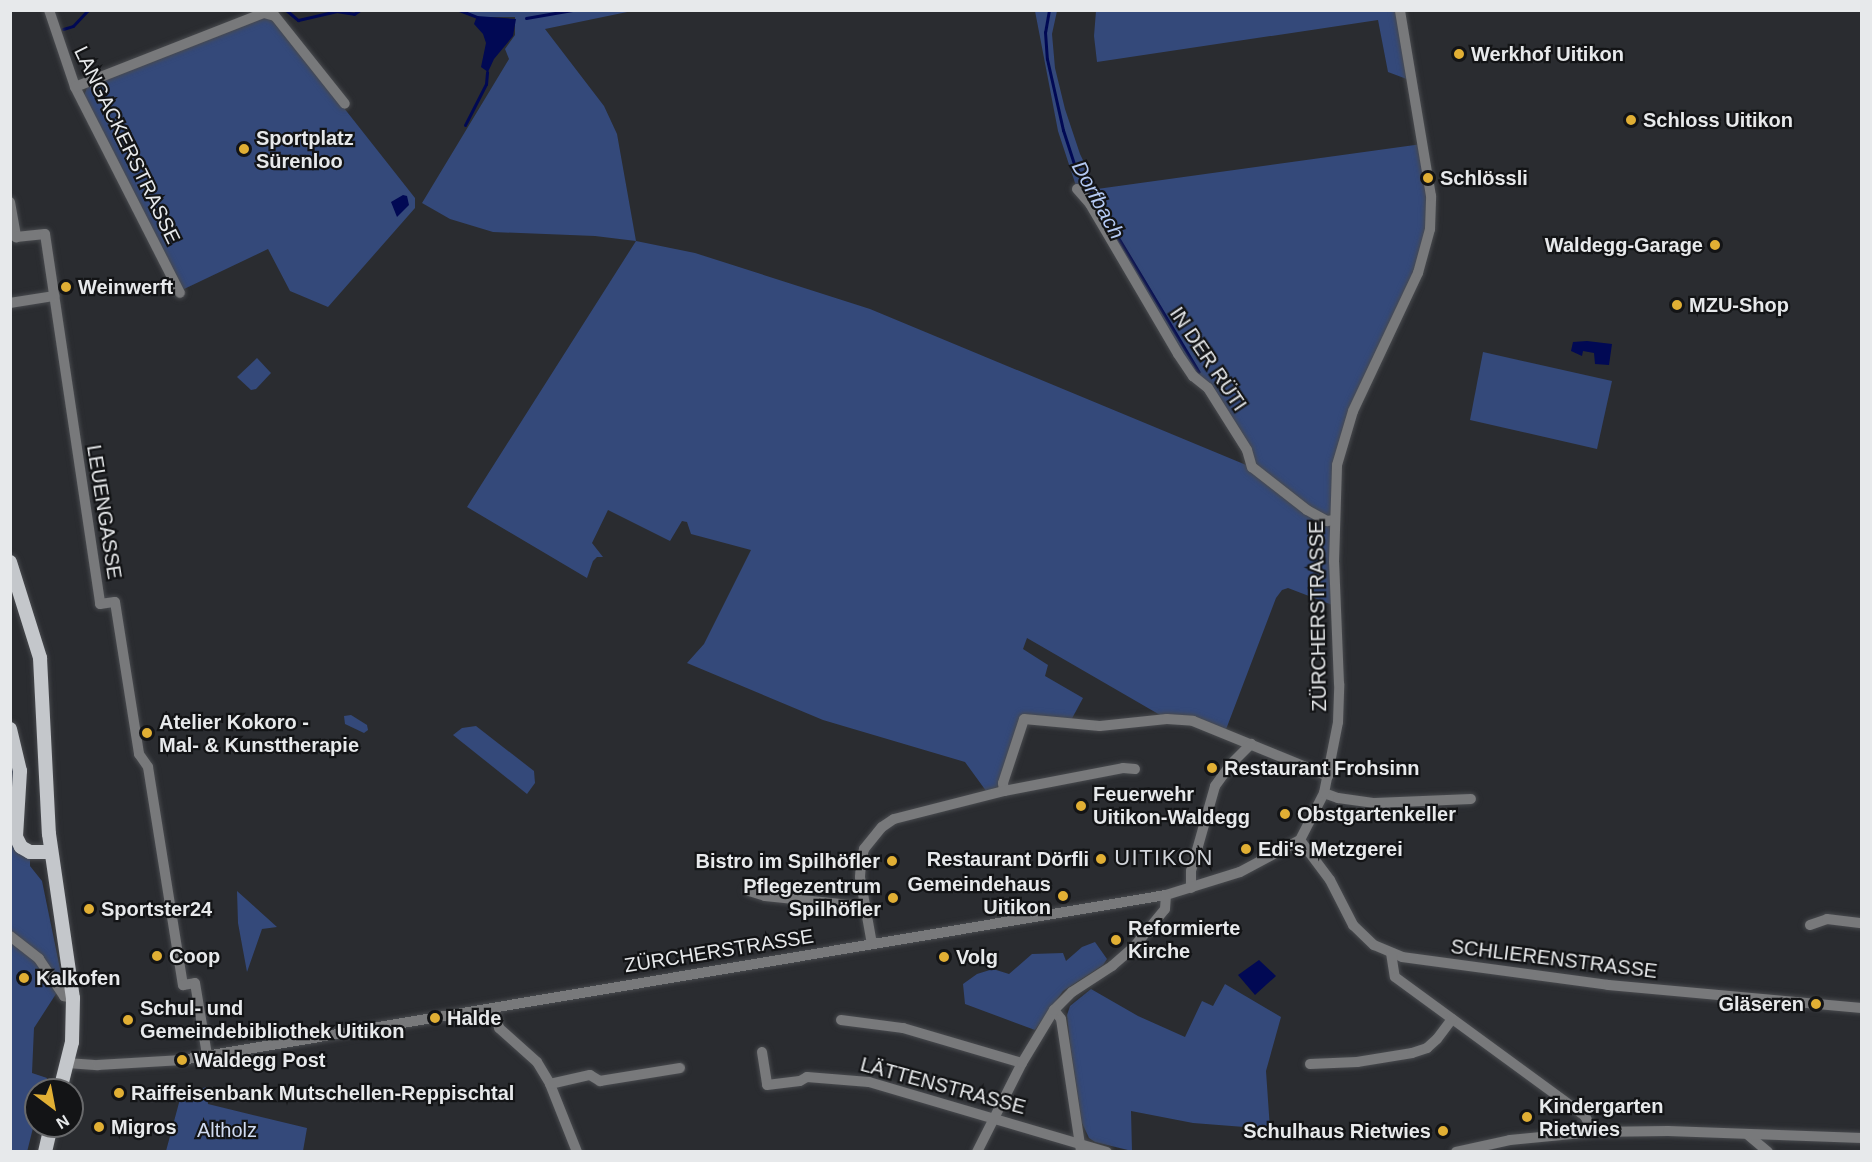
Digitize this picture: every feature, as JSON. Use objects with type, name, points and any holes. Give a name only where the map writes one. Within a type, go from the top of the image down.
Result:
[{"type":"main road","points":[[10,562],[34,632],[41,668],[51,852],[74,998],[74,1023],[63,1078]]},
{"type":"main road","points":[[10,729],[20,771],[16,837],[21,847],[30,852],[51,852]]},
{"type":"street","name":"LANGACKERSTRASSE","points":[[49,10],[75,87],[180,292]]},
{"type":"street","name":"ZÜRCHERSTRASSE","points":[[67,1063],[94,1065],[154,1063],[207,1055],[1166,896],[1240,872],[1300,840],[1324,793],[1338,722],[1334,520],[1337,465],[1353,411],[1413,287],[1427,249],[1430,229],[1431,196],[1400,10]]},
{"type":"street","points":[[75,87],[264,13],[275,16],[345,104]]},
{"type":"street","name":"IN DER RÜTI","points":[[1077,189],[1090,204],[1178,354],[1193,376],[1208,388],[1241,441],[1252,467],[1307,510],[1327,521],[1334,520]]},
{"type":"street","name":"LEUENGASSE","points":[[10,202],[16,237],[45,234],[100,604],[115,602],[139,754],[148,767],[183,985],[195,983],[207,1055]]},
{"type":"street","points":[[10,303],[54,296]]},
{"type":"street","points":[[1004,791],[1003,783],[1024,720],[1100,726],[1167,719],[1193,721],[1328,776]]},
{"type":"street","points":[[1191,888],[1191,871],[1215,786],[1230,765],[1251,744]]},
{"type":"street","points":[[872,944],[860,877],[864,849],[882,827],[894,819],[1004,791],[1123,768],[1135,769]]},
{"type":"street","points":[[1324,793],[1338,798],[1375,803],[1471,799]]},
{"type":"street","name":"SCHLIERENSTRASSE","points":[[1300,840],[1330,880],[1353,925],[1374,945],[1391,953],[1418,961],[1534,977],[1862,1008]]},
{"type":"street","points":[[749,891],[765,896],[850,905],[864,903]]},
{"type":"street","points":[[977,1152],[1022,1063],[1054,1010],[1072,992],[1112,966],[1134,948],[1165,909],[1166,896]]},
{"type":"street","points":[[1810,925],[1827,919],[1862,923]]},
{"type":"street","points":[[10,936],[39,959],[64,996],[74,998]]},
{"type":"street","points":[[1391,953],[1395,977],[1585,1116],[1593,1132]]},
{"type":"street","points":[[493,1008],[499,1028],[537,1062],[550,1084],[577,1152]]},
{"type":"street","points":[[1054,1010],[1061,1019],[1080,1147]]},
{"type":"street","points":[[1310,1064],[1357,1062],[1413,1053],[1427,1048],[1452,1019]]},
{"type":"street","points":[[841,1020],[903,1028],[1022,1063]]},
{"type":"street","name":"LÄTTENSTRASSE","points":[[762,1052],[767,1085],[800,1081],[807,1077],[840,1078],[903,1090],[995,1117],[1080,1147],[1107,1152]]},
{"type":"street","points":[[550,1084],[590,1075],[600,1081],[680,1068]]},
{"type":"street","points":[[1456,1152],[1510,1140],[1593,1132],[1668,1131],[1862,1138]]},
{"type":"street","points":[[1748,1135],[1768,1152]]},
{"type":"green space","points":[[459,11],[632,11],[545,29],[604,106],[617,134],[636,241],[595,236],[493,232],[450,219],[422,203],[509,59],[505,49],[515,35],[515,17],[477,17]]},
{"type":"green space","points":[[1035,11],[1057,11],[1052,34],[1055,68],[1065,109],[1080,154],[1097,189],[1422,144],[1431,196],[1427,249],[1353,411],[1337,465],[1335,606],[1288,588],[1282,590],[1276,598],[1225,732],[1167,719],[1027,638],[1023,649],[1048,665],[1045,676],[1083,698],[1069,724],[1024,720],[1003,783],[989,795],[965,762],[823,720],[687,663],[704,644],[751,550],[691,534],[687,522],[682,521],[670,541],[608,510],[592,543],[603,557],[597,557],[593,561],[587,578],[467,507],[636,241],[695,253],[870,309],[1251,467],[1247,450],[1193,376],[1077,189],[1058,131]]},
{"type":"green space","points":[[1096,11],[1400,11],[1412,81],[1388,72],[1378,20],[1097,62],[1094,36]]},
{"type":"green space","name":"Sportplatz Sürenloo","points":[[265,15],[273,18],[415,198],[415,208],[328,307],[290,291],[268,249],[182,290],[84,96],[87,87]]},
{"type":"green space","points":[[1483,352],[1612,381],[1597,449],[1470,420]]},
{"type":"green space","points":[[257,358],[271,373],[256,389],[251,390],[237,377]]},
{"type":"green space","points":[[351,715],[367,725],[368,730],[364,733],[345,724],[344,716]]},
{"type":"green space","points":[[476,726],[534,771],[535,783],[527,794],[453,735],[462,728]]},
{"type":"green space","points":[[10,729],[16,745],[15,831],[30,852],[30,866],[42,881],[63,983],[34,1028],[32,1073],[47,1078],[24,1078],[24,1138],[30,1138],[27,1152],[10,1151]]},
{"type":"green space","points":[[237,891],[277,927],[262,929],[247,972],[238,923]]},
{"type":"green space","points":[[1095,942],[1107,959],[1103,965],[1063,991],[1035,1030],[965,1004],[963,984],[977,974],[993,969],[1009,974],[1032,954],[1063,953],[1066,961],[1082,947]]},
{"type":"green space","points":[[1225,984],[1281,1017],[1266,1071],[1270,1129],[1193,1123],[1131,1111],[1132,1151],[1095,1142],[1089,1138],[1082,1123],[1070,1043],[1067,1015],[1070,1006],[1091,989],[1138,1016],[1185,1037],[1202,1001],[1213,1006]]},
{"type":"green space","name":"Altholz","points":[[206,1087],[208,1104],[307,1128],[303,1151],[166,1151],[180,1099]]},
{"type":"shaded area","points":[[477,16],[516,19],[513,36],[494,59],[488,72],[481,67],[486,43],[483,34],[474,24]]},
{"type":"shaded area","points":[[403,195],[407,196],[409,205],[397,217],[391,202]]},
{"type":"shaded area","points":[[1573,342],[1612,344],[1609,365],[1595,364],[1594,353],[1583,351],[1582,356],[1571,351]]},
{"type":"shaded area","points":[[1259,960],[1276,976],[1255,995],[1238,975]]},
{"type":"waterway","points":[[63,29],[73,26],[88,10]]},
{"type":"waterway","points":[[286,10],[298,20],[336,11],[354,14],[360,10]]},
{"type":"waterway","points":[[459,10],[477,17]]},
{"type":"waterway","points":[[526,18],[572,10]]},
{"type":"waterway","name":"Dorfbach","points":[[1049,10],[1045,32],[1047,59],[1063,130],[1075,166],[1199,372]]},
{"type":"waterway","points":[[465,125],[486,84],[487,72]]},
{"type":"place","name":"Werkhof Uitikon","points":[[1459,54]]},
{"type":"place","name":"Schloss Uitikon","points":[[1631,120]]},
{"type":"place","name":"Sportplatz Sürenloo","points":[[244,149]]},
{"type":"place","name":"Schlössli","points":[[1428,178]]},
{"type":"place","name":"Waldegg-Garage","points":[[1715,245]]},
{"type":"place","name":"Weinwerft","points":[[66,287]]},
{"type":"place","name":"MZU-Shop","points":[[1677,305]]},
{"type":"place","name":"Atelier Kokoro - Mal- & Kunsttherapie","points":[[147,733]]},
{"type":"place","name":"Restaurant Frohsinn","points":[[1212,768]]},
{"type":"place","name":"Feuerwehr Uitikon-Waldegg","points":[[1081,806]]},
{"type":"place","name":"Obstgartenkeller","points":[[1285,814]]},
{"type":"place","name":"Edi's Metzgerei","points":[[1246,849]]},
{"type":"place","name":"Restaurant Dörfli","points":[[1101,859]]},
{"type":"place","name":"Bistro im Spilhöfler","points":[[892,861]]},
{"type":"place","name":"Gemeindehaus Uitikon","points":[[1063,896]]},
{"type":"place","name":"Pflegezentrum Spilhöfler","points":[[893,898]]},
{"type":"place","name":"Sportster24","points":[[89,909]]},
{"type":"place","name":"Reformierte Kirche","points":[[1116,940]]},
{"type":"place","name":"Coop","points":[[157,956]]},
{"type":"place","name":"Volg","points":[[944,957]]},
{"type":"place","name":"Kalkofen","points":[[24,978]]},
{"type":"place","name":"Gläseren","points":[[1816,1004]]},
{"type":"place","name":"Halde","points":[[435,1018]]},
{"type":"place","name":"Schul- und Gemeindebibliothek Uitikon","points":[[128,1020]]},
{"type":"place","name":"Waldegg Post","points":[[182,1060]]},
{"type":"place","name":"Raiffeisenbank Mutschellen-Reppischtal","points":[[119,1093]]},
{"type":"place","name":"Kindergarten Rietwies","points":[[1527,1117]]},
{"type":"place","name":"Migros","points":[[99,1127]]},
{"type":"place","name":"Schulhaus Rietwies","points":[[1443,1131]]},
{"type":"district","name":"UITIKON","points":[[1164,858]]}]
